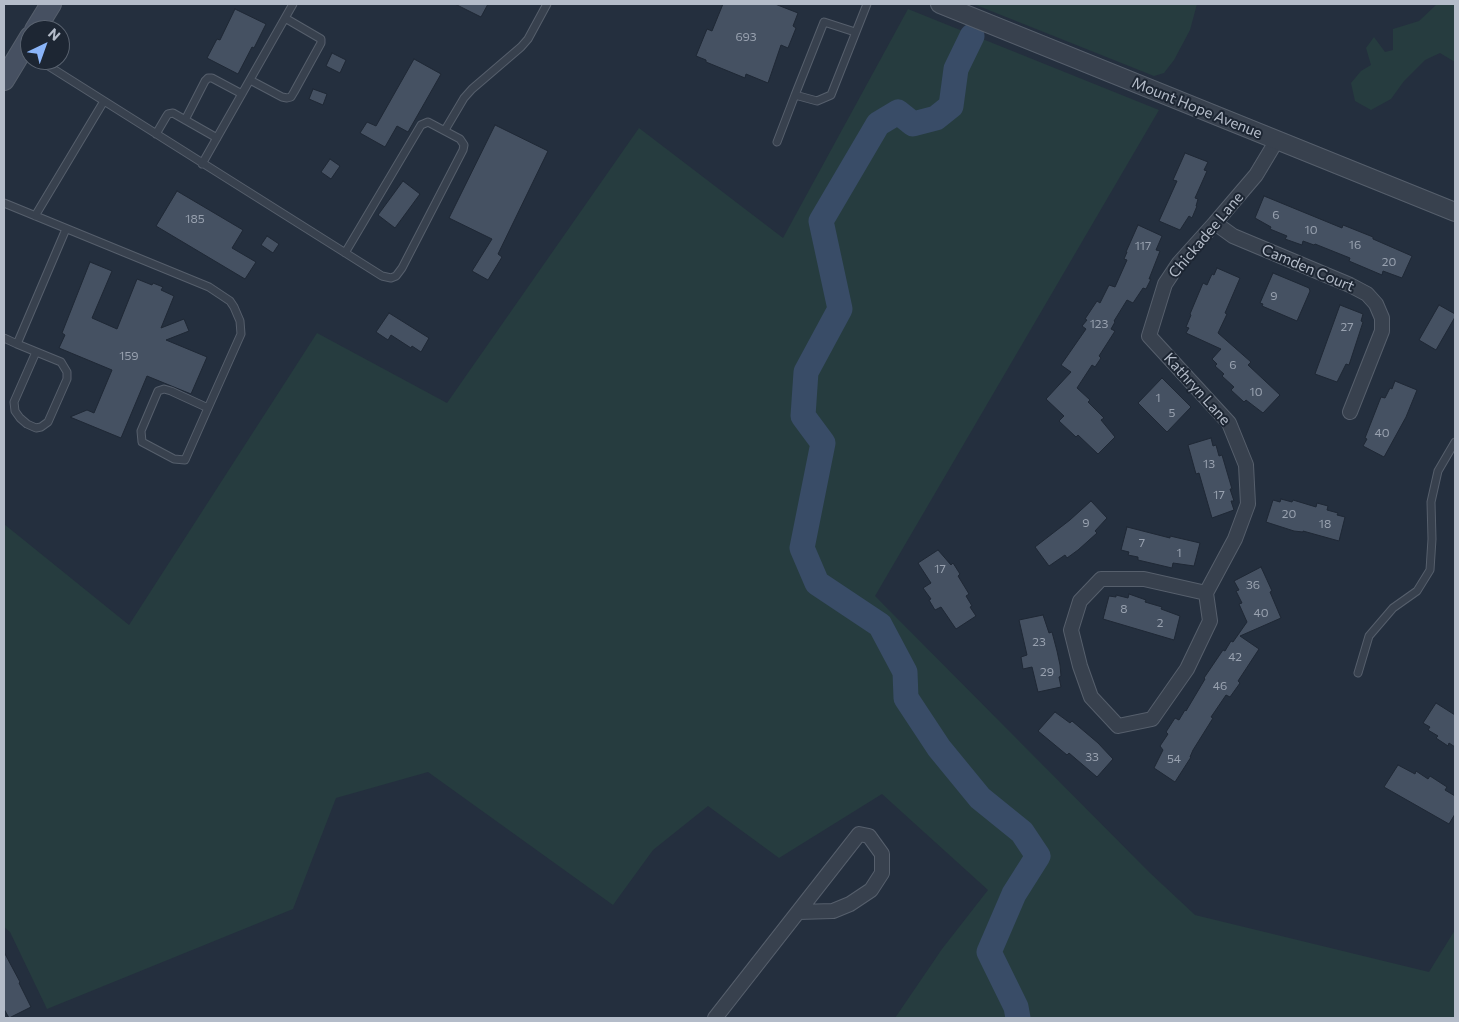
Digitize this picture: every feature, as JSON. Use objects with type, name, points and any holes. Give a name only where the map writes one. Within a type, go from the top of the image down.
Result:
[{"type":"main road","points":[[41,20],[51,4]]},
{"type":"main road","points":[[4,80],[20,62]]},
{"type":"street","name":"Mount Hope Avenue","points":[[946,5],[1455,212]]},
{"type":"street","name":"Chickadee Lane","points":[[1149,336],[1165,284],[1179,262],[1216,224],[1256,175],[1277,140]]},
{"type":"street","name":"Camden Court","points":[[1216,224],[1233,236],[1350,285],[1367,294],[1376,304],[1382,318],[1382,331],[1350,412]]},
{"type":"street","name":"Kathryn Lane","points":[[1149,336],[1229,423],[1246,465],[1248,504],[1235,540],[1206,593]]},
{"type":"street","points":[[1102,579],[1144,579],[1206,593],[1210,621],[1187,668],[1152,719],[1118,726],[1091,697],[1080,666],[1071,630],[1080,601],[1102,579]]},
{"type":"street","points":[[715,1018],[859,834],[869,836],[882,854],[882,873],[871,890],[850,904],[833,911],[798,912]]},
{"type":"lane","points":[[202,164],[293,4]]},
{"type":"lane","points":[[445,130],[464,98],[472,89],[528,38],[547,4]]},
{"type":"lane","points":[[795,95],[817,100],[831,96],[866,4]]},
{"type":"lane","points":[[250,80],[282,98],[291,97],[294,92],[321,43],[321,39],[285,18]]},
{"type":"lane","points":[[777,142],[824,22],[855,32]]},
{"type":"lane","points":[[59,70],[202,164],[345,253],[382,276],[391,278],[396,276],[402,268],[463,150],[464,145],[460,139],[428,122],[421,125],[345,253]]},
{"type":"lane","points":[[185,120],[208,78],[212,78],[242,94]]},
{"type":"lane","points":[[35,216],[104,101]]},
{"type":"lane","points":[[156,134],[168,114],[173,113],[217,138]]},
{"type":"lane","points":[[4,203],[209,287],[230,301],[240,321],[241,334],[185,460],[174,459],[142,442],[141,432],[158,390],[171,391],[208,408]]},
{"type":"lane","points":[[17,344],[66,229]]},
{"type":"lane","points":[[4,338],[61,362],[67,372],[67,379],[48,422],[36,428],[20,418],[15,411],[14,402],[36,352]]},
{"type":"lane","points":[[1358,673],[1369,636],[1394,608],[1417,591],[1430,570],[1432,502],[1438,471],[1455,442]]},
{"type":"green space","points":[[976,4],[1197,4],[1190,30],[1174,60],[1164,73],[1154,76]]},
{"type":"green space","points":[[1437,4],[1455,4],[1455,62],[1440,53],[1425,60],[1404,81],[1391,99],[1371,110],[1355,101],[1351,83],[1361,71],[1371,65],[1366,48],[1374,37],[1385,52],[1393,50],[1393,29],[1419,21]]},
{"type":"green space","points":[[908,9],[1159,110],[875,596],[1149,872],[1195,915],[1429,972],[1455,930],[1455,1018],[895,1018],[942,949],[988,890],[882,794],[779,858],[708,806],[653,850],[613,905],[428,772],[336,798],[293,909],[47,1009],[10,932],[4,927],[4,524],[129,625],[317,333],[447,403],[639,128],[783,238]]},
{"type":"building","points":[[455,4],[488,4],[481,17]]},
{"type":"building","points":[[723,4],[775,4],[798,13],[793,26],[796,28],[788,48],[781,45],[768,83],[746,74],[745,78],[696,56],[707,29],[712,31]]},
{"type":"building","points":[[235,9],[266,24],[238,74],[207,58],[217,39],[220,40]]},
{"type":"building","points":[[332,53],[346,60],[340,73],[326,66]]},
{"type":"building","points":[[414,59],[441,74],[408,132],[397,126],[385,147],[360,133],[367,122],[376,126]]},
{"type":"building","points":[[313,89],[327,94],[323,105],[309,99]]},
{"type":"building","points":[[495,125],[548,151],[498,254],[502,257],[488,280],[472,271],[492,239],[449,218]]},
{"type":"building","points":[[1185,153],[1208,162],[1204,170],[1207,171],[1195,198],[1198,199],[1197,206],[1192,218],[1189,216],[1180,230],[1159,221],[1177,181],[1173,180]]},
{"type":"building","points":[[330,159],[340,166],[331,179],[321,172]]},
{"type":"building","points":[[403,181],[420,194],[395,228],[378,215]]},
{"type":"building","points":[[177,191],[243,230],[232,248],[256,262],[245,279],[156,226]]},
{"type":"building","points":[[1264,196],[1342,228],[1343,225],[1373,237],[1373,239],[1412,256],[1402,278],[1383,271],[1382,275],[1349,261],[1350,258],[1315,244],[1303,241],[1302,245],[1285,239],[1287,236],[1270,229],[1271,227],[1255,218]]},
{"type":"building","points":[[1138,225],[1162,236],[1156,250],[1160,251],[1149,279],[1151,279],[1146,289],[1143,288],[1133,303],[1127,300],[1114,321],[1111,329],[1115,331],[1099,356],[1101,358],[1095,367],[1092,365],[1077,388],[1090,400],[1088,402],[1104,418],[1101,420],[1115,437],[1098,454],[1078,435],[1076,437],[1059,421],[1064,416],[1046,399],[1071,372],[1061,365],[1086,329],[1082,326],[1097,301],[1100,303],[1109,285],[1115,287],[1127,260],[1124,259],[1126,252]]},
{"type":"building","points":[[267,236],[279,244],[273,253],[261,245]]},
{"type":"building","points":[[90,262],[112,271],[92,318],[117,329],[137,279],[152,285],[153,283],[163,287],[161,290],[174,296],[161,328],[184,319],[189,331],[166,340],[207,357],[191,394],[147,376],[121,438],[70,417],[87,410],[94,413],[112,370],[59,348],[65,335],[62,333]]},
{"type":"building","points":[[1217,268],[1240,278],[1218,333],[1251,362],[1248,365],[1280,395],[1263,413],[1246,400],[1244,402],[1231,390],[1234,387],[1222,376],[1224,374],[1215,366],[1217,364],[1212,359],[1221,349],[1186,333],[1189,328],[1186,327],[1190,314],[1203,283],[1207,285]]},
{"type":"building","points":[[1273,273],[1309,288],[1310,291],[1297,321],[1262,306],[1263,304],[1260,303]]},
{"type":"building","points":[[1340,305],[1363,314],[1361,321],[1363,322],[1349,365],[1346,364],[1337,382],[1315,374]]},
{"type":"building","points":[[1439,305],[1455,314],[1455,317],[1436,350],[1419,340]]},
{"type":"building","points":[[389,313],[429,338],[421,352],[391,335],[388,340],[376,332]]},
{"type":"building","points":[[1162,378],[1191,407],[1167,432],[1138,403]]},
{"type":"building","points":[[1395,381],[1417,390],[1406,417],[1384,457],[1363,446],[1381,397],[1385,398]]},
{"type":"building","points":[[1211,438],[1213,446],[1216,445],[1219,456],[1222,455],[1234,501],[1231,501],[1234,510],[1212,518],[1199,473],[1196,474],[1188,445]]},
{"type":"building","points":[[1281,499],[1292,502],[1293,500],[1316,507],[1317,503],[1328,506],[1327,510],[1345,517],[1339,541],[1303,531],[1294,531],[1266,522],[1273,500],[1280,502]]},
{"type":"building","points":[[1091,501],[1107,518],[1095,531],[1097,533],[1078,550],[1067,558],[1065,555],[1049,566],[1035,547]]},
{"type":"building","points":[[1127,527],[1170,538],[1170,536],[1200,543],[1194,566],[1173,563],[1172,568],[1138,560],[1138,557],[1128,555],[1129,552],[1121,550]]},
{"type":"building","points":[[938,550],[951,565],[953,563],[960,574],[958,576],[969,594],[966,596],[976,616],[956,629],[941,607],[935,610],[929,600],[931,599],[923,588],[931,583],[918,563]]},
{"type":"building","points":[[1261,567],[1281,618],[1240,636],[1259,649],[1238,681],[1240,683],[1230,697],[1226,695],[1211,717],[1213,718],[1175,782],[1154,768],[1163,750],[1160,746],[1175,718],[1179,720],[1186,711],[1204,678],[1223,650],[1225,651],[1231,641],[1233,642],[1247,622],[1239,604],[1242,603],[1236,591],[1239,590],[1234,581]]},
{"type":"building","points":[[1129,594],[1180,616],[1174,640],[1103,619],[1109,596],[1116,597],[1116,595],[1128,598]]},
{"type":"building","points":[[1043,615],[1049,633],[1052,632],[1057,651],[1061,687],[1038,692],[1032,667],[1023,669],[1021,657],[1027,655],[1019,620]]},
{"type":"building","points":[[1436,703],[1455,715],[1455,747],[1449,743],[1448,746],[1436,738],[1438,736],[1428,730],[1430,727],[1423,723]]},
{"type":"building","points":[[1055,712],[1070,723],[1072,721],[1098,743],[1113,759],[1097,777],[1069,753],[1067,755],[1038,731]]},
{"type":"building","points":[[1398,765],[1415,774],[1416,771],[1428,779],[1430,776],[1447,787],[1445,790],[1455,796],[1455,814],[1449,824],[1384,787]]},
{"type":"building","points":[[4,952],[31,1007],[9,1018],[4,1009]]},
{"type":"waterway","points":[[972,36],[956,69],[951,106],[936,118],[913,124],[898,112],[878,124],[821,221],[840,309],[806,372],[803,416],[823,443],[802,548],[817,583],[880,625],[905,672],[906,698],[939,748],[980,798],[1022,832],[1038,856],[1014,894],[989,952],[1016,1007],[1018,1018]]}]
